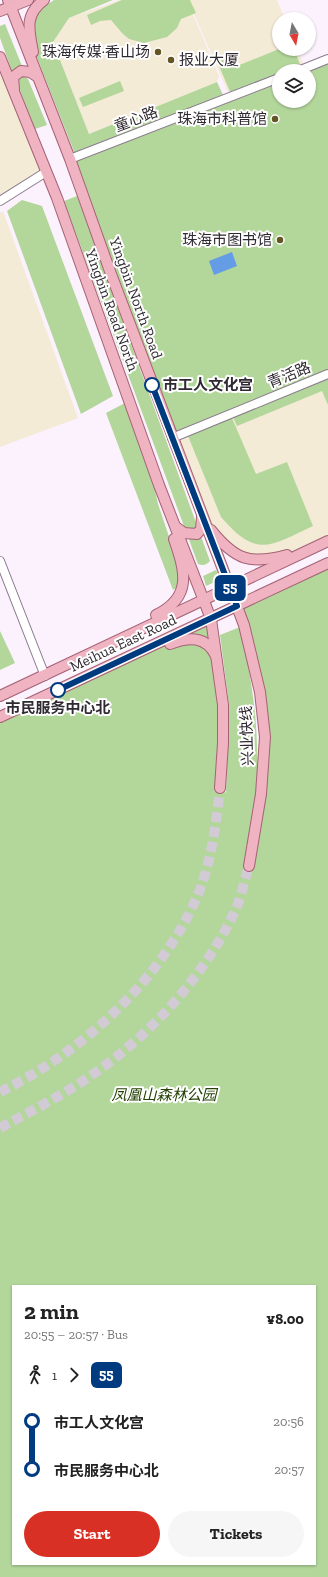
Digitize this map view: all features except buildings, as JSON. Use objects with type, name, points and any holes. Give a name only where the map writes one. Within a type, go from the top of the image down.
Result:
[{"type":"main road","points":[[0,11],[10,3],[28,0]]},
{"type":"main road","points":[[38,77],[31,38],[31,14],[36,6],[44,0]]},
{"type":"main road","name":"Yingbin North Road","points":[[10,3],[70,159],[172,438],[237,606]]},
{"type":"main road","name":"Yingbin Road North","points":[[0,56],[46,172],[159,485],[211,619]]},
{"type":"main road","points":[[0,71],[14,91]]},
{"type":"main road","points":[[14,91],[13,77],[21,71],[30,72],[38,77]]},
{"type":"main road","points":[[72,663],[104,640],[167,609],[174,603],[180,592],[184,580],[183,566],[162,504],[159,485]]},
{"type":"main road","points":[[176,527],[184,534],[197,534],[202,525],[203,518]]},
{"type":"main road","points":[[203,518],[225,547],[242,558],[256,560],[269,559],[328,542]]},
{"type":"main road","name":"Meihua East Road","points":[[0,696],[318,546]]},
{"type":"main road","name":"Meihua East Road","points":[[0,717],[328,563]]},
{"type":"main road","name":"兴业快线","points":[[237,606],[256,671],[262,710],[264,737],[261,794],[249,866]]},
{"type":"main road","name":"兴业快线","points":[[211,619],[218,661],[224,719],[220,788]]},
{"type":"main road","points":[[85,678],[120,668],[170,644],[189,638],[207,643],[214,651],[218,661]]},
{"type":"street","points":[[316,64],[328,59]]},
{"type":"street","name":"童心路","points":[[70,159],[272,81]]},
{"type":"street","points":[[0,201],[46,172]]},
{"type":"street","name":"青活路","points":[[172,438],[328,374]]},
{"type":"street","points":[[0,561],[45,676]]},
{"type":"shaded area","points":[[119,0],[187,0],[219,76],[217,82],[89,134],[53,42],[69,18]]},
{"type":"shaded area","points":[[188,0],[277,0],[282,12],[272,12],[272,56],[300,56],[303,64],[272,64],[272,75],[230,97]]},
{"type":"shaded area","points":[[0,75],[12,92],[44,171],[0,200]]},
{"type":"shaded area","points":[[3,211],[78,418],[0,447],[0,213]]},
{"type":"shaded area","points":[[328,374],[328,541],[286,556],[242,558],[205,522],[172,438]]},
{"type":"green space","points":[[54,0],[113,0],[69,18],[53,42],[89,134],[217,82],[223,95],[75,154],[36,55],[35,49],[34,25],[36,19],[41,9]]},
{"type":"green space","points":[[122,0],[190,0],[196,13],[181,19],[177,28],[167,37],[144,43],[129,39],[111,20],[100,21],[91,25],[87,15]]},
{"type":"green space","points":[[5,24],[22,66],[12,71],[0,38],[0,26]]},
{"type":"green space","points":[[272,52],[272,56],[297,56],[300,64],[272,64],[272,78],[231,94],[214,54],[238,64],[242,64]]},
{"type":"green space","points":[[328,59],[328,374],[172,438],[70,159],[272,81],[272,108],[316,108],[316,64]]},
{"type":"green space","points":[[23,75],[28,79],[47,125],[35,129],[17,82],[19,77]]},
{"type":"green space","points":[[120,81],[124,91],[83,107],[79,98]]},
{"type":"green space","points":[[77,196],[210,561],[205,565],[198,564],[64,201]]},
{"type":"green space","points":[[22,200],[42,206],[113,396],[81,414],[7,211]]},
{"type":"green space","points":[[328,376],[328,405],[322,391],[237,426],[232,415]]},
{"type":"green space","points":[[125,403],[154,486],[158,504],[180,569],[179,586],[173,590],[106,413]]},
{"type":"green space","points":[[232,418],[256,474],[287,462],[313,526],[286,539],[264,545],[255,544],[245,539],[221,517],[188,436]]},
{"type":"green space","name":"凤凰山森林公园","points":[[328,564],[328,1577],[0,1577],[0,717],[211,619],[222,687],[220,788],[226,793],[229,705],[220,635],[240,627],[249,670],[255,711],[257,752],[256,796],[265,737],[238,606]]},
{"type":"green space","points":[[216,570],[221,579],[206,586],[203,576]]},
{"type":"green space","points":[[0,631],[15,663],[0,670]]},
{"type":"water","points":[[232,252],[237,266],[214,275],[209,261]]},
{"type":"tunnel","points":[[0,1092],[61,1056],[90,1034],[118,1009],[142,983],[165,954],[184,924],[199,892],[213,841],[220,788]]},
{"type":"tunnel","points":[[0,1128],[58,1096],[92,1075],[135,1042],[155,1023],[191,982],[221,937],[241,896],[249,866]]},
{"type":"bus line","name":"55","points":[[58,690],[237,606],[152,385]]},
{"type":"place","name":"珠海传媒·香山场","points":[[158,52]]},
{"type":"place","name":"报业大厦","points":[[171,60]]},
{"type":"place","name":"珠海市科普馆","points":[[275,119]]},
{"type":"place","name":"珠海市图书馆","points":[[280,240]]},
{"type":"place","name":"市工人文化宫","points":[[152,385]]},
{"type":"place","name":"市民服务中心北","points":[[58,690]]}]
